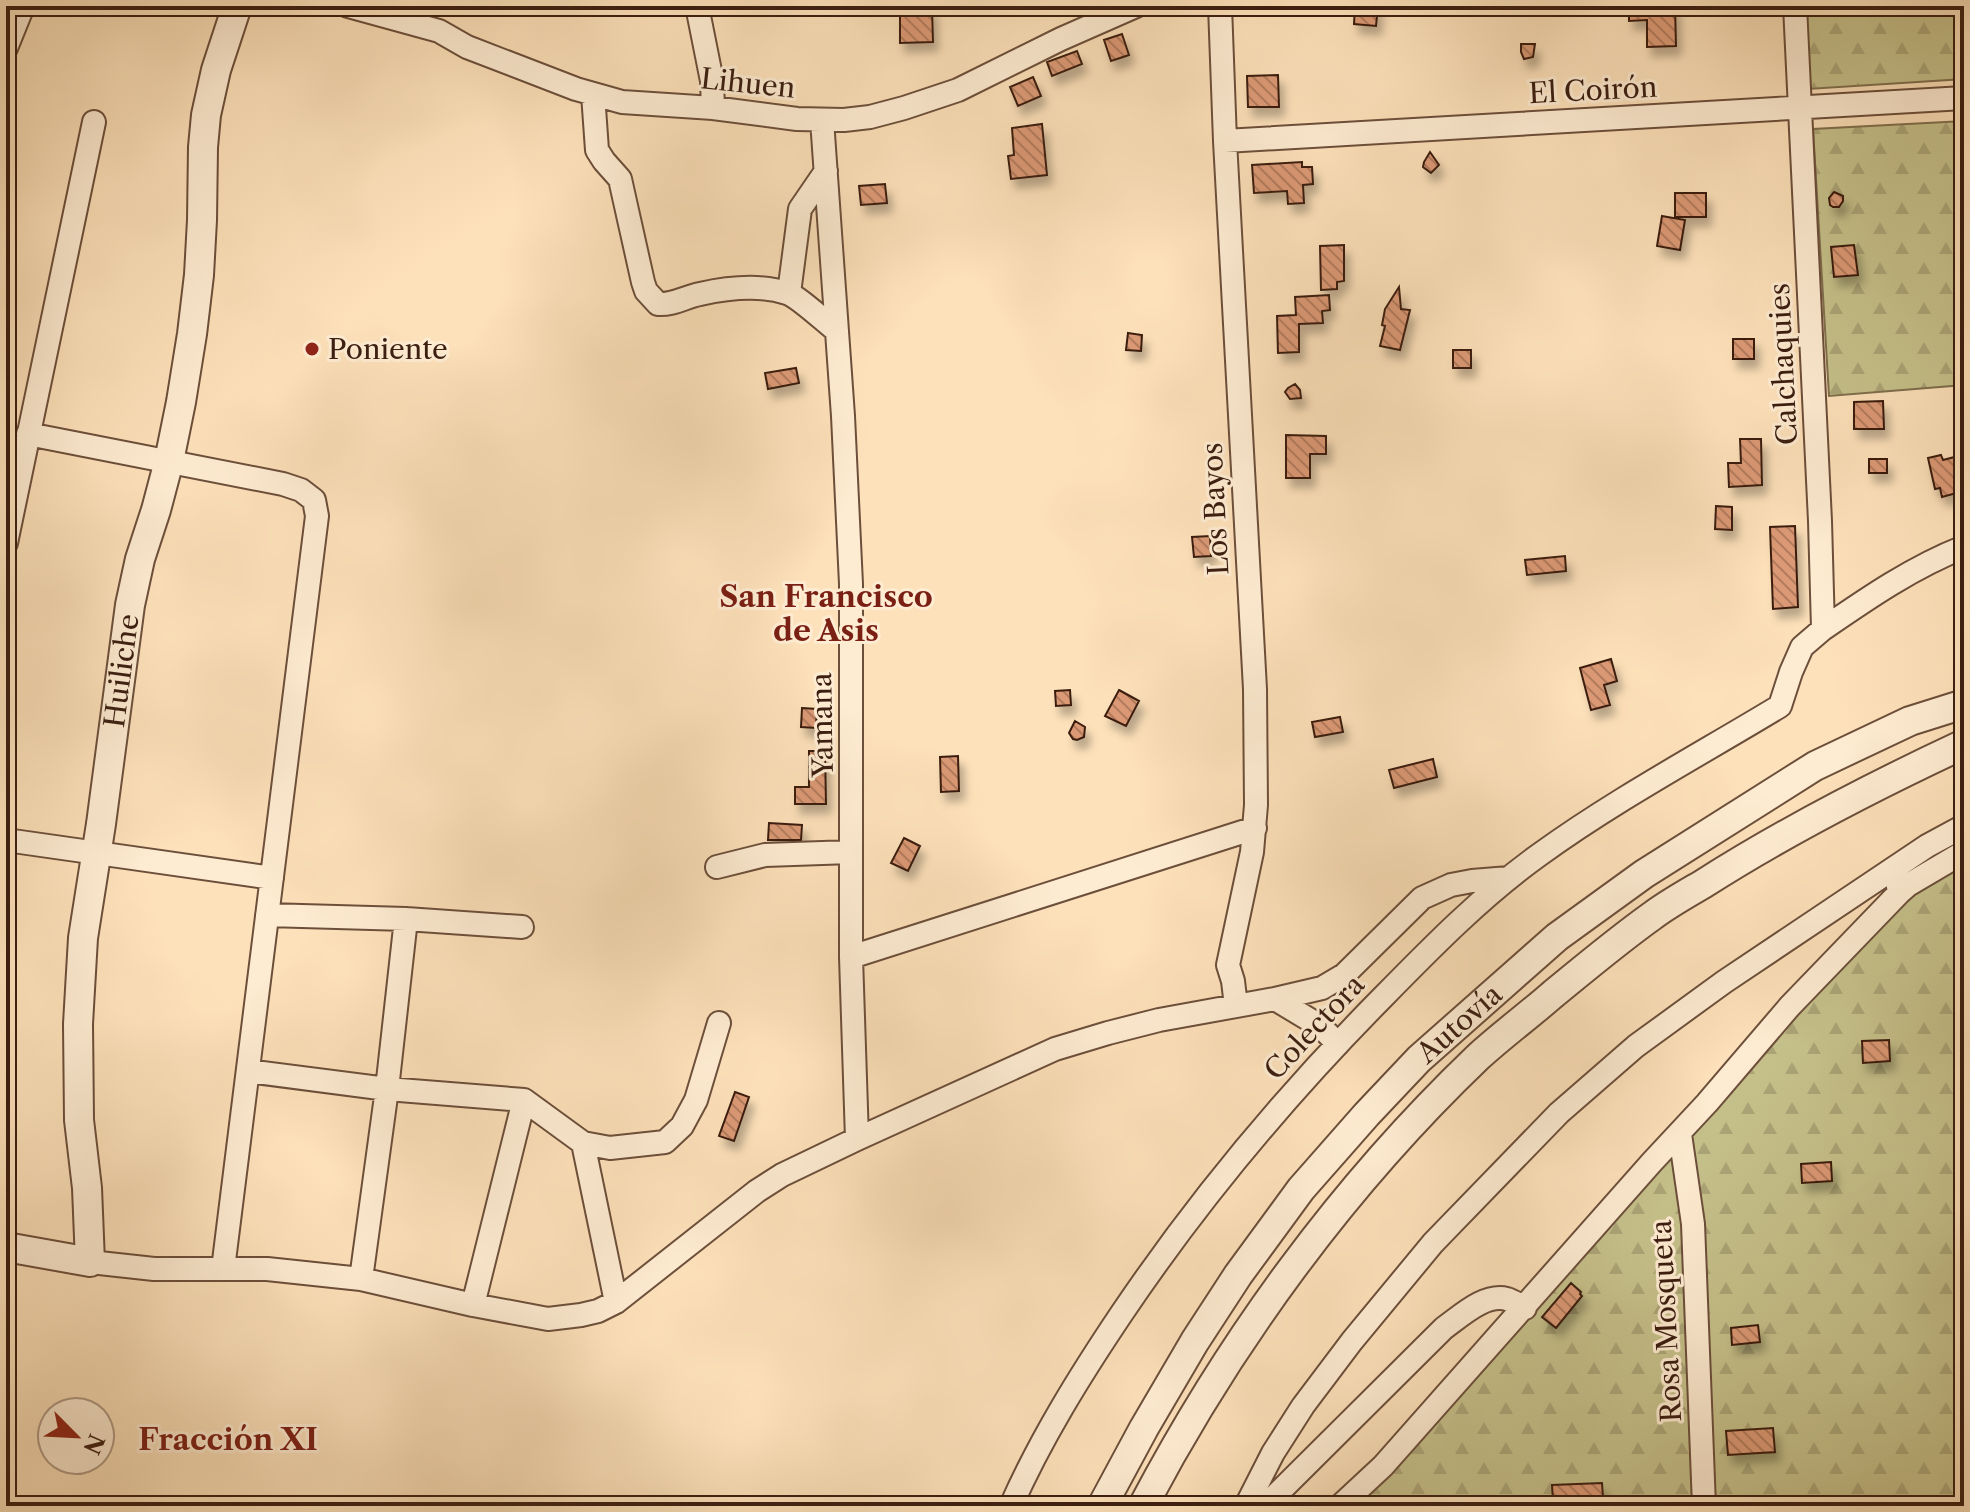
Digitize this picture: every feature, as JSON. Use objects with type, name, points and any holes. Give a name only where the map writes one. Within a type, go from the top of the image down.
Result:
[{"type":"street","points":[[6,48],[23,6]]},
{"type":"street","name":"Huiliche","points":[[90,1262],[87,1188],[79,1120],[78,1024],[83,938],[130,605],[169,461],[192,334],[199,275],[206,115],[216,70],[237,6]]},
{"type":"street","name":"Lihuen","points":[[348,6],[439,31],[467,47],[576,89],[622,102],[822,120],[870,117],[958,90],[1136,6]]},
{"type":"street","points":[[697,6],[712,81],[713,108]]},
{"type":"street","name":"Los Bayos","points":[[1220,6],[1255,689],[1255,828],[1228,965],[1236,1006]]},
{"type":"street","name":"Calchaquies","points":[[1795,6],[1820,506],[1823,629]]},
{"type":"street","points":[[593,94],[597,150],[620,179],[643,282],[646,291],[658,304],[721,289],[746,287],[789,293],[837,331]]},
{"type":"street","name":"El Coirón","points":[[1225,141],[1964,98]]},
{"type":"street","name":"Yamana","points":[[822,120],[851,584],[851,957],[857,1139]]},
{"type":"street","points":[[6,543],[94,122]]},
{"type":"street","points":[[789,293],[800,209],[826,171]]},
{"type":"street","points":[[28,434],[283,484],[301,490],[314,500],[317,516],[223,1269]]},
{"type":"street","points":[[1823,629],[1938,557],[1964,547]]},
{"type":"street","name":"Colectora","points":[[1011,1506],[1047,1434],[1090,1360],[1165,1249],[1307,1076],[1444,935],[1537,856],[1629,796],[1780,706],[1802,647],[1823,629]]},
{"type":"street","name":"Autovía","points":[[1102,1506],[1195,1341],[1238,1275],[1301,1189],[1419,1059],[1557,937],[1644,874],[1815,766],[1910,721],[1964,704]]},
{"type":"street","name":"Autovía","points":[[1143,1506],[1251,1325],[1320,1232],[1363,1180],[1479,1056],[1653,915],[1747,855],[1902,773],[1964,744]]},
{"type":"street","points":[[1246,1506],[1273,1453],[1303,1406],[1352,1341],[1433,1243],[1559,1113],[1636,1046],[1724,982],[1927,846],[1964,826]]},
{"type":"street","points":[[851,957],[1255,828]]},
{"type":"street","points":[[6,840],[272,878]]},
{"type":"street","points":[[717,867],[765,855],[851,852]]},
{"type":"street","points":[[1340,1506],[1383,1466],[1801,995],[1899,893],[1964,852]]},
{"type":"street","points":[[1895,868],[1899,893]]},
{"type":"street","points":[[6,1247],[90,1262],[154,1269],[267,1269],[361,1279],[548,1319],[598,1311],[616,1302],[757,1191],[782,1175],[857,1139],[1055,1049],[1159,1020],[1322,988],[1344,975],[1422,898],[1451,885],[1509,878]]},
{"type":"street","points":[[267,915],[406,919],[522,927]]},
{"type":"street","points":[[361,1279],[406,919]]},
{"type":"street","points":[[1275,999],[1320,1026],[1338,1044]]},
{"type":"street","points":[[248,1071],[387,1089],[524,1100],[583,1143],[610,1148],[665,1142],[682,1126],[696,1100],[719,1023]]},
{"type":"street","points":[[473,1305],[524,1100]]},
{"type":"street","name":"Rosa Mosqueta","points":[[1680,1134],[1693,1224],[1704,1506]]},
{"type":"street","points":[[583,1143],[616,1302]]},
{"type":"street","points":[[1262,1506],[1444,1328],[1476,1305],[1497,1297],[1509,1299],[1525,1308]]},
{"type":"green space","points":[[1806,6],[1964,6],[1964,79],[1808,89]]},
{"type":"green space","points":[[1964,121],[1964,385],[1829,396],[1813,129]]},
{"type":"green space","points":[[1964,826],[1964,1506],[1340,1506],[1899,893],[1895,868]]},
{"type":"building","points":[[1355,6],[1378,6],[1376,26],[1354,24]]},
{"type":"building","points":[[1629,6],[1675,6],[1676,46],[1647,47],[1647,20],[1629,21]]},
{"type":"building","points":[[932,8],[933,42],[900,43],[900,9]]},
{"type":"building","points":[[1122,34],[1129,55],[1111,61],[1104,40]]},
{"type":"building","points":[[1521,44],[1535,44],[1533,57],[1524,59]]},
{"type":"building","points":[[1077,51],[1082,64],[1052,76],[1047,62]]},
{"type":"building","points":[[1278,75],[1279,107],[1248,107],[1247,76]]},
{"type":"building","points":[[1033,77],[1041,96],[1018,106],[1010,87]]},
{"type":"building","points":[[1042,124],[1047,175],[1011,179],[1008,156],[1014,155],[1012,128]]},
{"type":"building","points":[[1430,152],[1439,165],[1431,173],[1423,167]]},
{"type":"building","points":[[1302,162],[1302,167],[1312,167],[1313,184],[1303,185],[1304,203],[1288,204],[1287,191],[1254,193],[1252,165]]},
{"type":"building","points":[[885,184],[887,203],[861,205],[859,186]]},
{"type":"building","points":[[1834,192],[1843,196],[1839,207],[1830,205],[1829,198]]},
{"type":"building","points":[[1675,193],[1706,193],[1706,217],[1675,217]]},
{"type":"building","points":[[1662,216],[1685,220],[1680,250],[1657,246]]},
{"type":"building","points":[[1344,245],[1344,281],[1337,282],[1337,289],[1321,290],[1320,246]]},
{"type":"building","points":[[1854,245],[1858,275],[1834,277],[1831,247]]},
{"type":"building","points":[[1399,287],[1401,309],[1410,310],[1400,350],[1380,346],[1385,309]]},
{"type":"building","points":[[1329,295],[1330,310],[1322,311],[1323,323],[1299,324],[1299,352],[1278,353],[1277,316],[1296,315],[1295,297]]},
{"type":"building","points":[[1128,333],[1142,335],[1141,351],[1126,350]]},
{"type":"building","points":[[1733,339],[1754,339],[1754,359],[1733,359]]},
{"type":"building","points":[[1453,350],[1471,350],[1471,368],[1453,368]]},
{"type":"building","points":[[796,368],[799,383],[768,389],[765,373]]},
{"type":"building","points":[[1295,384],[1301,398],[1290,399],[1285,392]]},
{"type":"building","points":[[1883,401],[1884,429],[1854,429],[1854,402]]},
{"type":"building","points":[[1286,435],[1326,436],[1326,454],[1310,454],[1310,478],[1286,478]]},
{"type":"building","points":[[1740,439],[1761,439],[1762,485],[1729,487],[1728,463],[1741,463]]},
{"type":"building","points":[[1941,455],[1943,460],[1962,455],[1964,491],[1942,497],[1940,488],[1935,489],[1928,458]]},
{"type":"building","points":[[1869,459],[1887,459],[1887,473],[1869,473]]},
{"type":"building","points":[[1716,506],[1732,507],[1732,530],[1715,529]]},
{"type":"building","points":[[1795,526],[1798,607],[1773,609],[1770,527]]},
{"type":"building","points":[[1210,536],[1211,556],[1194,557],[1192,537]]},
{"type":"building","points":[[1565,556],[1566,571],[1527,575],[1525,560]]},
{"type":"building","points":[[1611,659],[1617,681],[1604,685],[1610,705],[1591,710],[1580,668]]},
{"type":"building","points":[[1070,690],[1071,705],[1056,706],[1055,691]]},
{"type":"building","points":[[1119,690],[1139,701],[1126,726],[1105,716]]},
{"type":"building","points":[[802,708],[817,709],[816,728],[801,727]]},
{"type":"building","points":[[1340,717],[1343,732],[1315,737],[1312,722]]},
{"type":"building","points":[[1075,721],[1085,727],[1084,737],[1077,740],[1069,733]]},
{"type":"building","points":[[809,751],[825,751],[826,804],[795,804],[795,787],[809,787]]},
{"type":"building","points":[[958,756],[959,791],[941,792],[940,757]]},
{"type":"building","points":[[1433,759],[1437,777],[1394,788],[1389,770]]},
{"type":"building","points":[[769,823],[802,825],[801,840],[768,840]]},
{"type":"building","points":[[904,838],[920,846],[908,871],[891,863]]},
{"type":"building","points":[[1889,1040],[1890,1061],[1863,1063],[1862,1041]]},
{"type":"building","points":[[735,1092],[749,1097],[734,1141],[719,1136]]},
{"type":"building","points":[[1831,1162],[1832,1181],[1802,1183],[1801,1164]]},
{"type":"building","points":[[1571,1283],[1582,1296],[1556,1328],[1542,1317]]},
{"type":"building","points":[[1758,1325],[1760,1342],[1732,1345],[1731,1328]]},
{"type":"building","points":[[1773,1428],[1775,1452],[1728,1455],[1726,1431]]},
{"type":"building","points":[[1602,1483],[1603,1498],[1553,1501],[1552,1485]]},
{"type":"place","name":"Poniente","points":[[312,349]]},
{"type":"district","name":"San Francisco de Asis","points":[[826,613]]},
{"type":"district","name":"Fracción XI","points":[[228,1439]]}]
